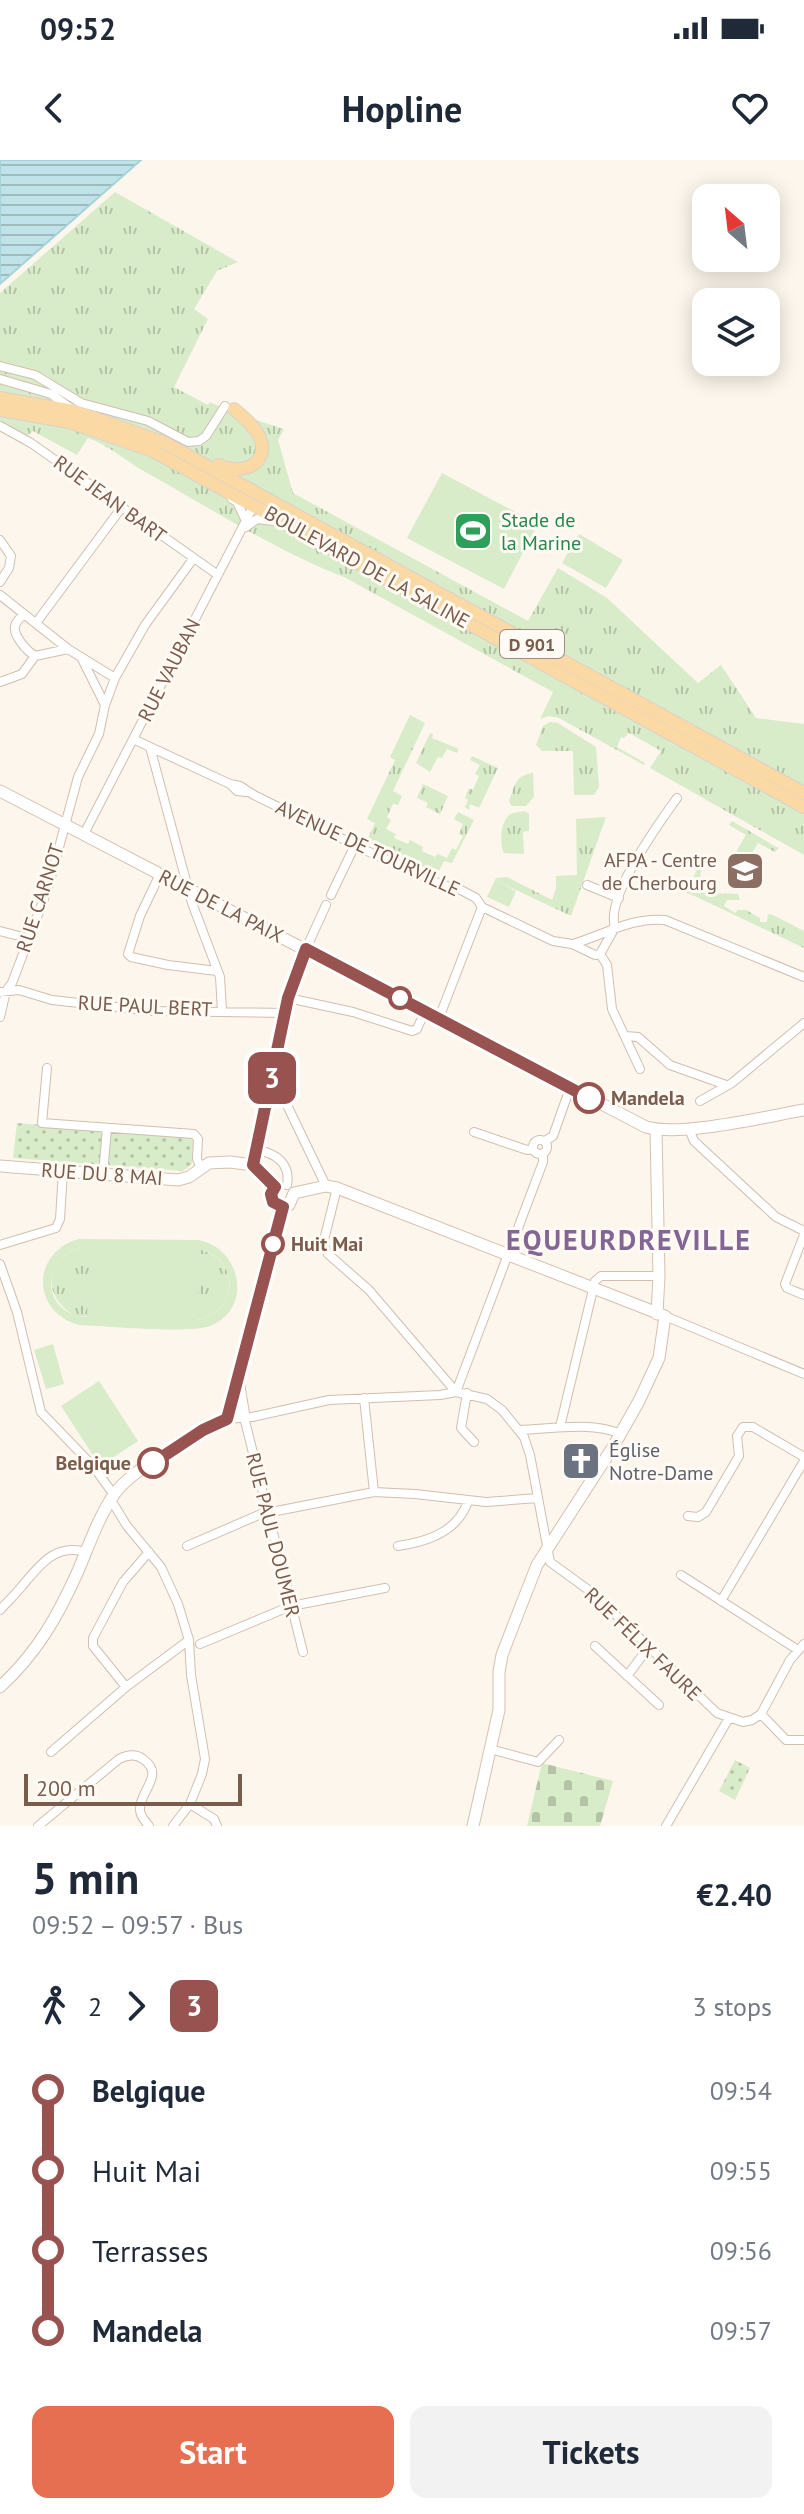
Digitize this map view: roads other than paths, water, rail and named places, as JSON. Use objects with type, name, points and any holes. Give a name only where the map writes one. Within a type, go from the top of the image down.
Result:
[{"type":"main road","name":"BOULEVARD DE LA SALINE","points":[[0,398],[74,411],[178,449],[804,793]]},
{"type":"main road","points":[[110,422],[154,432],[231,470],[240,471],[254,462],[261,444],[258,433],[229,407]]},
{"type":"main road","name":"BOULEVARD DE LA SALINE","points":[[0,410],[69,422],[140,446],[254,505],[804,807]]},
{"type":"street","points":[[0,366],[35,375],[81,403],[142,419],[188,442],[199,441],[206,436],[229,407]]},
{"type":"street","points":[[0,379],[51,394],[74,411]]},
{"type":"street","name":"RUE JEAN BART","points":[[0,426],[13,431],[218,575]]},
{"type":"street","points":[[180,466],[206,486],[235,500],[246,521]]},
{"type":"street","name":"RUE VAUBAN","points":[[84,834],[254,505]]},
{"type":"street","points":[[36,623],[122,507]]},
{"type":"street","points":[[240,533],[253,520],[268,519],[332,554],[360,564]]},
{"type":"street","points":[[0,540],[11,556],[9,568],[0,582]]},
{"type":"street","name":"RUE CARNOT","points":[[0,1017],[3,992],[12,983],[51,878],[78,777],[102,725],[105,705],[115,678],[145,625],[193,559]]},
{"type":"street","points":[[0,595],[68,649],[115,678]]},
{"type":"street","points":[[24,614],[16,623],[15,630],[28,651],[35,656]]},
{"type":"street","points":[[0,682],[22,674],[35,656],[68,649]]},
{"type":"street","points":[[81,657],[105,705]]},
{"type":"street","name":"AVENUE DE TOURVILLE","points":[[133,739],[230,784],[237,791],[247,792],[440,884],[461,890],[476,898],[482,907],[553,941],[592,943]]},
{"type":"street","points":[[150,747],[188,888],[221,982],[222,1011]]},
{"type":"street","name":"RUE DE LA PAIX","points":[[0,791],[641,1125],[656,1130]]},
{"type":"street","points":[[603,950],[615,927],[613,918],[619,898],[646,843],[677,798]]},
{"type":"street","points":[[331,895],[355,845]]},
{"type":"street","points":[[160,874],[140,916],[128,954],[168,965],[217,971]]},
{"type":"street","points":[[587,885],[619,898]]},
{"type":"street","points":[[227,1419],[283,1207],[292,1202],[285,1188],[253,1165],[288,998],[326,905]]},
{"type":"street","points":[[439,1018],[482,907]]},
{"type":"street","points":[[592,943],[615,927],[652,919],[671,921],[804,977]]},
{"type":"street","points":[[0,931],[27,938]]},
{"type":"street","points":[[592,943],[602,939],[612,1009],[640,1069]]},
{"type":"street","points":[[592,943],[592,954],[603,950]]},
{"type":"street","name":"RUE PAUL BERT","points":[[3,992],[19,990],[52,1000],[124,1008],[285,1013]]},
{"type":"street","points":[[288,998],[353,1012],[412,1031],[417,1029],[425,1011]]},
{"type":"street","points":[[700,1101],[726,1085],[804,1023]]},
{"type":"street","points":[[626,1036],[638,1037],[670,1065],[726,1085]]},
{"type":"street","points":[[47,1068],[42,1123],[194,1134],[198,1139],[197,1159],[201,1168]]},
{"type":"street","points":[[270,1087],[277,1090],[286,1103],[332,1187],[323,1244],[328,1254],[369,1290],[456,1392]]},
{"type":"street","points":[[533,1149],[536,1141],[545,1141],[553,1136],[570,1088]]},
{"type":"street","points":[[473,1826],[500,1699],[502,1655],[534,1571],[621,1434],[659,1358],[661,1315],[656,1130],[689,1129],[804,1110]]},
{"type":"street","points":[[103,1174],[107,1128]]},
{"type":"street","points":[[689,1129],[694,1141],[776,1217],[804,1233],[785,1281],[787,1288],[804,1295]]},
{"type":"street","points":[[474,1132],[527,1150],[533,1149]]},
{"type":"street","points":[[533,1149],[536,1153],[543,1153],[548,1148],[545,1141]]},
{"type":"street","points":[[257,1150],[275,1155],[288,1171],[285,1188]]},
{"type":"street","points":[[456,1392],[543,1162],[543,1153]]},
{"type":"street","name":"RUE DU 8 MAI","points":[[0,1166],[178,1180],[216,1161],[253,1165]]},
{"type":"street","points":[[0,1245],[56,1228],[60,1219],[63,1171]]},
{"type":"street","points":[[283,1207],[273,1202],[271,1194],[285,1188],[332,1187],[508,1253],[804,1374]]},
{"type":"street","points":[[0,1264],[17,1312],[41,1412],[93,1466],[127,1526],[167,1578],[189,1640],[191,1675],[205,1759],[190,1804],[173,1826]]},
{"type":"street","points":[[560,1427],[595,1281],[601,1276],[659,1276]]},
{"type":"street","points":[[240,1370],[239,1398],[244,1417]]},
{"type":"street","points":[[0,1687],[33,1654],[47,1634],[113,1498],[137,1473],[203,1430],[227,1419],[318,1401],[456,1392],[479,1396],[496,1405],[519,1430],[528,1446],[547,1538],[546,1551]]},
{"type":"street","points":[[467,1393],[461,1428],[474,1442]]},
{"type":"street","points":[[364,1398],[374,1492]]},
{"type":"street","name":"RUE PAUL DOUMER","points":[[244,1417],[303,1652]]},
{"type":"street","points":[[519,1430],[560,1427],[621,1434]]},
{"type":"street","points":[[688,1516],[698,1517],[706,1512],[739,1456],[737,1436],[743,1427],[753,1427],[803,1465],[721,1601]]},
{"type":"street","points":[[187,1546],[266,1513],[374,1492],[486,1502],[538,1498]]},
{"type":"street","points":[[398,1546],[435,1538],[453,1524],[468,1501]]},
{"type":"street","points":[[0,1610],[47,1557],[64,1550],[86,1552]]},
{"type":"street","name":"RUE FÉLIX FAURE","points":[[546,1551],[553,1566],[594,1594],[706,1704],[729,1718]]},
{"type":"street","points":[[126,1687],[93,1646],[93,1638],[123,1582],[149,1552]]},
{"type":"street","points":[[666,1826],[729,1718],[743,1722],[761,1714],[801,1647],[681,1575]]},
{"type":"street","points":[[200,1644],[291,1606],[385,1588]]},
{"type":"street","points":[[51,1752],[126,1687],[189,1640]]},
{"type":"street","points":[[595,1646],[659,1705]]},
{"type":"street","points":[[627,1676],[648,1648]]},
{"type":"street","points":[[761,1714],[786,1740],[804,1740]]},
{"type":"street","points":[[490,1749],[538,1762],[559,1740]]},
{"type":"street","points":[[38,1826],[119,1759],[131,1755],[142,1758],[151,1768],[152,1781],[140,1808],[142,1818],[149,1826]]},
{"type":"street","points":[[190,1804],[214,1819],[217,1826]]},
{"type":"water","points":[[0,160],[141,160],[0,284]]},
{"type":"place","name":"Stade de la Marine","points":[[473,531]]},
{"type":"place","name":"AFPA - Centre de Cherbourg","points":[[745,871]]},
{"type":"place","name":"Mandela","points":[[589,1098]]},
{"type":"place","name":"Huit Mai","points":[[273,1244]]},
{"type":"place","name":"Église Notre-Dame","points":[[581,1461]]},
{"type":"place","name":"Belgique","points":[[153,1463]]},
{"type":"district","name":"EQUEURDREVILLE","points":[[629,1239]]}]
